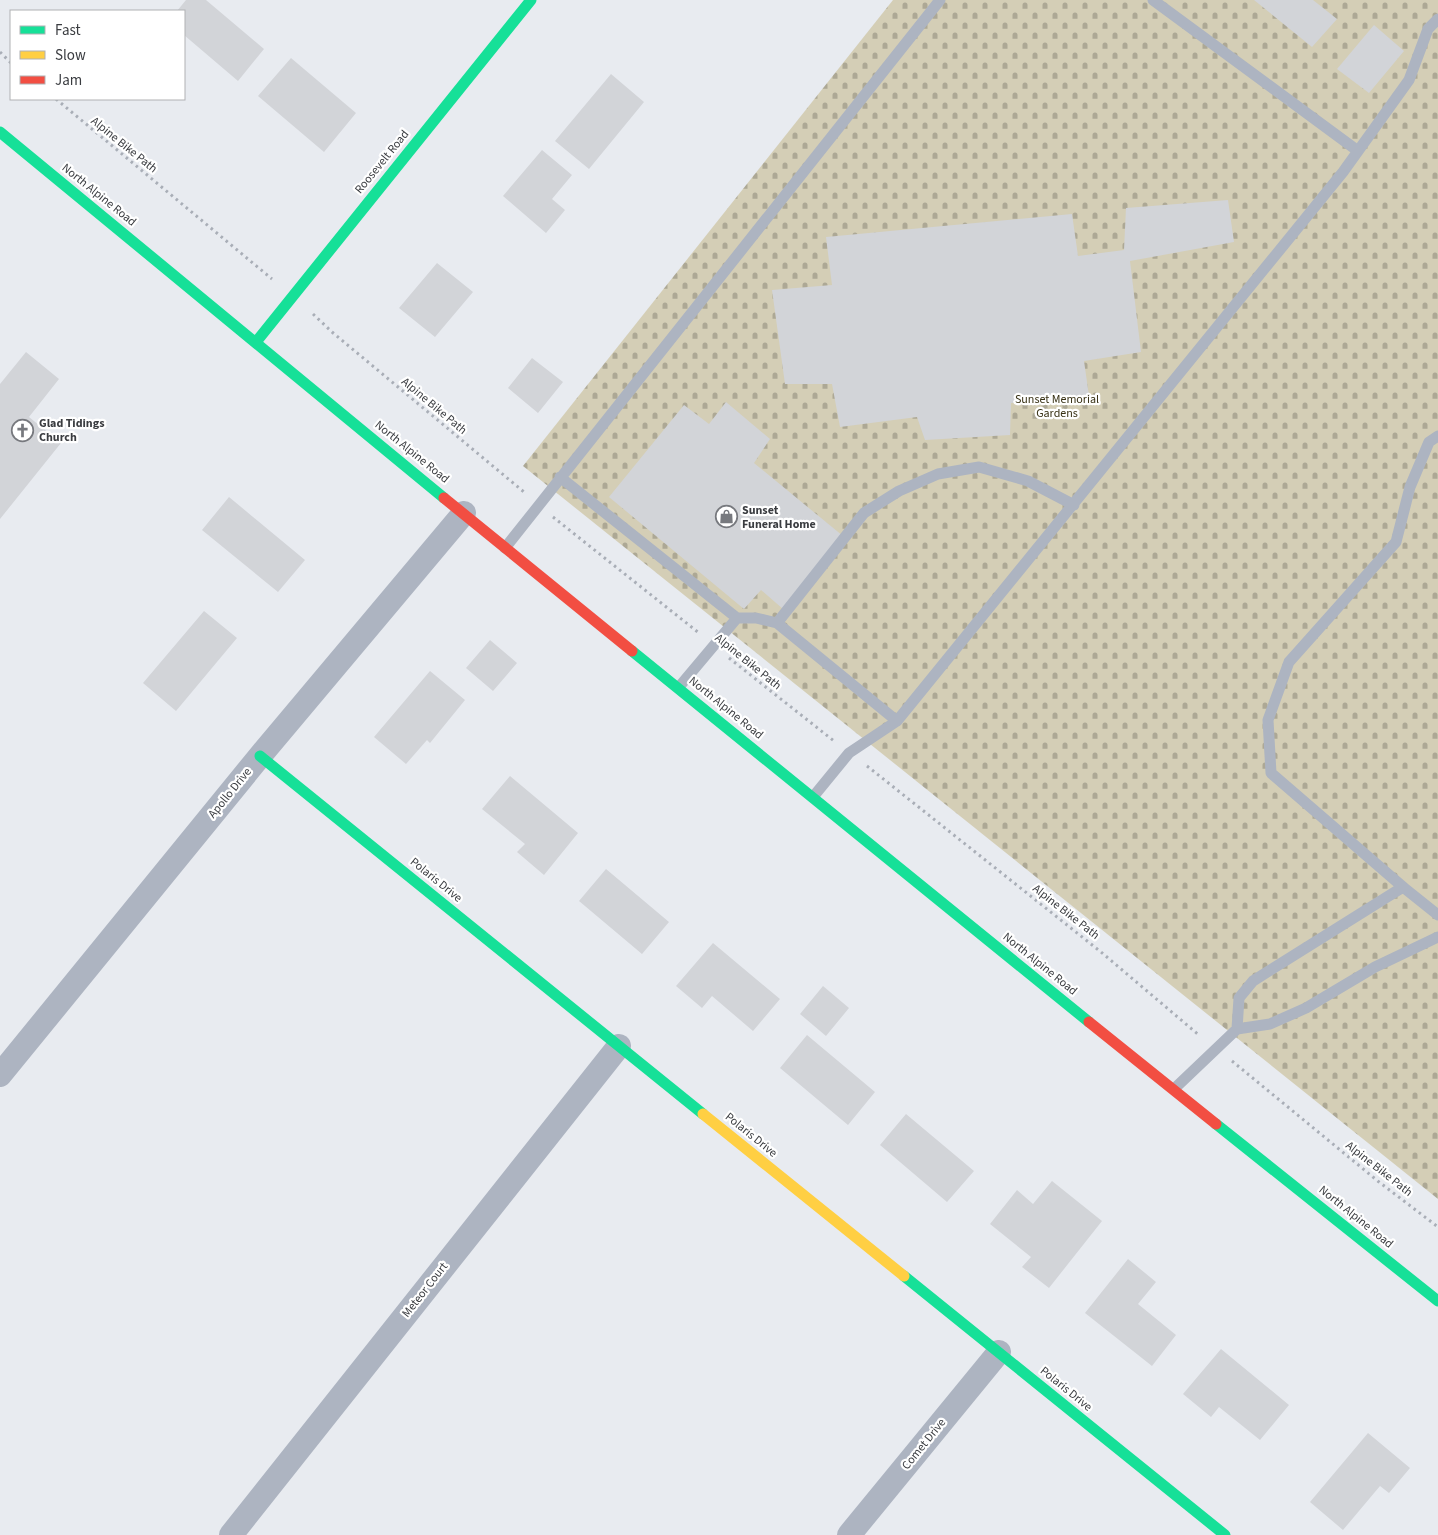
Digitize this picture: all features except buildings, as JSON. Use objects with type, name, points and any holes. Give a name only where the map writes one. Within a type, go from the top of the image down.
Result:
[{"type":"main road","name":"Roosevelt Road","points":[[256,342],[531,0]]},
{"type":"main road","name":"North Alpine Road","points":[[0,132],[506,548],[1438,1301]]},
{"type":"main road","name":"Polaris Drive","points":[[260,756],[1225,1535]]},
{"type":"street","name":"Apollo Drive","points":[[0,1075],[260,756],[464,513]]},
{"type":"street","name":"Meteor Court","points":[[231,1535],[619,1046]]},
{"type":"street","name":"Comet Drive","points":[[849,1535],[999,1352]]},
{"type":"lane","points":[[506,548],[560,477],[940,0]]},
{"type":"lane","points":[[1153,0],[1358,151]]},
{"type":"lane","points":[[813,797],[849,753],[897,721],[1343,172],[1409,80],[1428,29],[1438,20]]},
{"type":"lane","points":[[1438,436],[1429,442],[1410,487],[1396,542],[1289,662],[1268,720],[1271,773],[1438,916]]},
{"type":"lane","points":[[777,623],[864,513],[899,492],[938,474],[978,467],[1028,481],[1074,505]]},
{"type":"lane","points":[[560,477],[737,618],[756,618],[777,623],[897,721]]},
{"type":"lane","points":[[679,688],[737,618]]},
{"type":"lane","points":[[1237,1029],[1239,998],[1253,981],[1403,887]]},
{"type":"lane","points":[[1174,1089],[1237,1029],[1270,1024],[1306,1008],[1375,967],[1438,937]]},
{"type":"path","points":[[0,52],[10,61]]},
{"type":"path","name":"Alpine Bike Path","points":[[57,100],[538,505],[1101,952],[1216,1049],[1438,1227]]},
{"type":"green space","name":"Sunset Memorial Gardens","points":[[893,0],[1438,0],[1438,1199],[523,466]]},
{"type":"traffic: fast","points":[[256,342],[531,0]]},
{"type":"traffic: fast","points":[[0,132],[444,498]]},
{"type":"traffic: fast","points":[[632,651],[1089,1022]]},
{"type":"traffic: fast","points":[[260,756],[703,1114]]},
{"type":"traffic: fast","points":[[1216,1124],[1438,1301]]},
{"type":"traffic: fast","points":[[904,1276],[1225,1535]]},
{"type":"traffic: slow","points":[[703,1114],[904,1276]]},
{"type":"traffic: jam","points":[[444,498],[632,651]]},
{"type":"traffic: jam","points":[[1089,1022],[1216,1124]]},
{"type":"place","name":"Glad Tidings Church","points":[[23,430]]},
{"type":"place","name":"Sunset Funeral Home","points":[[726,517]]}]
